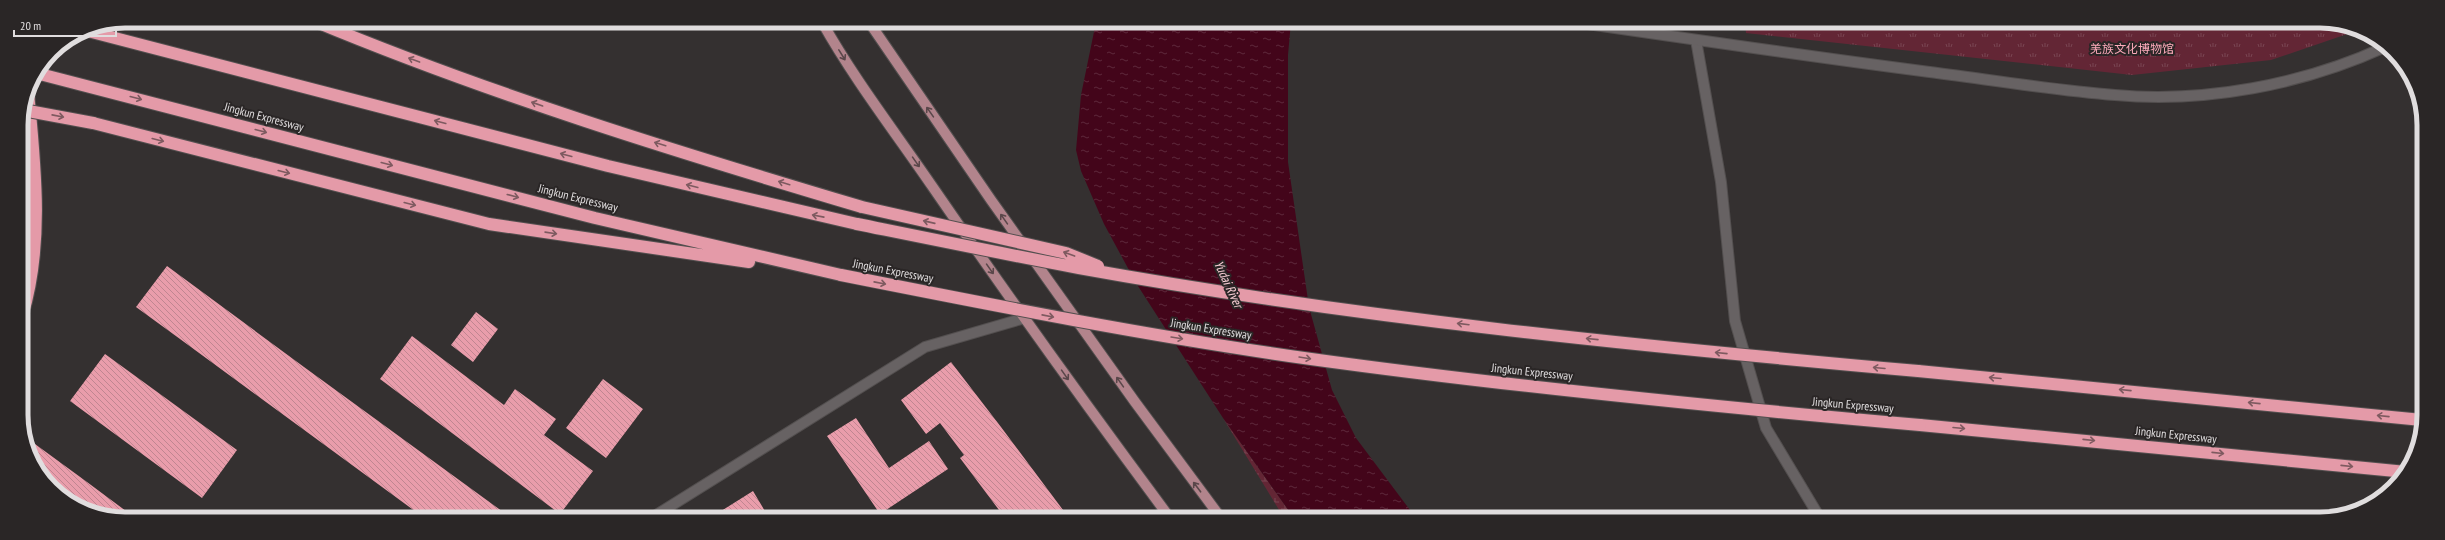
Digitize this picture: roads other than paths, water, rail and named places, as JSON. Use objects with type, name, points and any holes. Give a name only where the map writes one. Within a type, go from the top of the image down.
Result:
[{"type":"highway","points":[[331,28],[371,45],[577,118],[862,207],[1066,253],[1118,274]]},
{"type":"highway","points":[[94,33],[608,166],[857,224],[1118,274],[1318,306],[1507,329],[1771,358],[2417,420]]},
{"type":"highway","name":"Jingkun Expressway","points":[[42,74],[595,218],[841,275],[1070,321],[1310,359],[1758,411],[1920,425],[2399,471]]},
{"type":"highway","points":[[28,298],[30,292],[36,232],[34,152],[30,108]]},
{"type":"highway","points":[[29,111],[94,123],[489,224],[841,275]]},
{"type":"main road","points":[[826,28],[847,62],[1025,318],[1166,512]]},
{"type":"main road","points":[[873,28],[996,206],[1135,402],[1217,512]]},
{"type":"street","points":[[1613,28],[2116,95],[2172,96],[2238,90],[2306,76],[2350,63],[2380,49]]},
{"type":"street","points":[[1696,40],[1721,182],[1735,321],[1766,428],[1816,512]]},
{"type":"street","points":[[663,512],[925,347],[1025,318]]},
{"type":"water","name":"Yudai River","points":[[1095,28],[1290,28],[1288,55],[1288,162],[1309,307],[1332,390],[1356,438],[1412,512],[1290,512],[1223,418],[1136,283],[1104,224],[1081,171],[1076,150],[1081,95]]},
{"type":"park label","name":"羌族文化博物馆","points":[[2132,49]]}]
